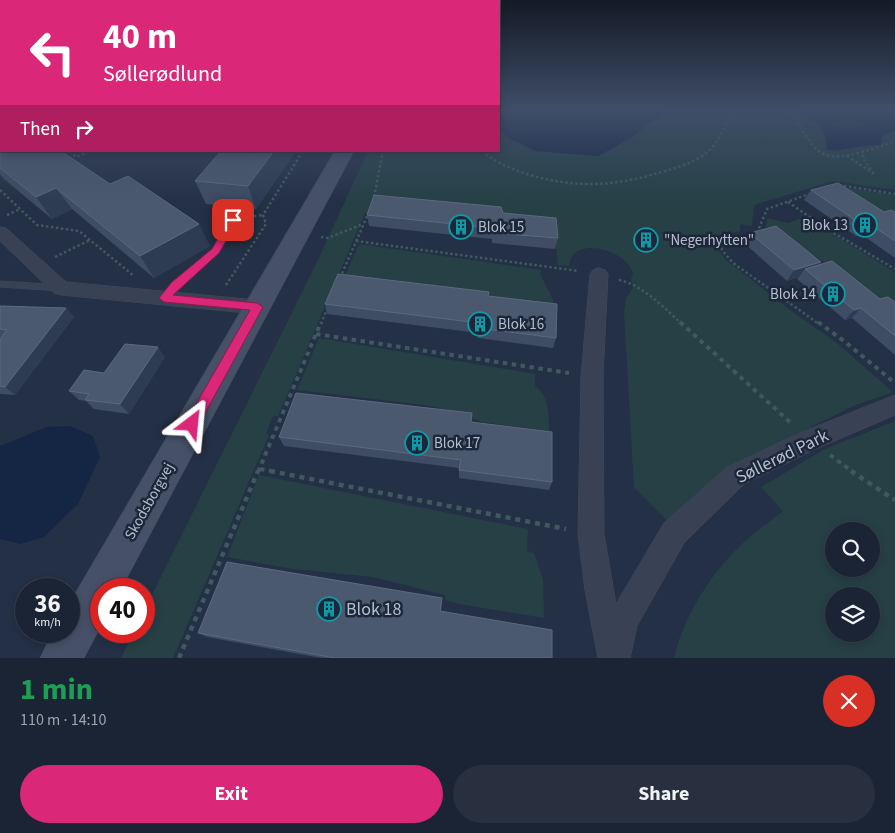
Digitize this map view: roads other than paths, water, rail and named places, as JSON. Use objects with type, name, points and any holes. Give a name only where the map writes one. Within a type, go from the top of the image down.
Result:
[{"type":"street","name":"Skodsborgvej","points":[[67,653],[344,152]]},
{"type":"street","points":[[0,232],[61,288],[170,291],[217,303],[257,307]]},
{"type":"street","name":"Søllerød Park","points":[[599,274],[592,377],[591,534],[599,590],[613,658]]},
{"type":"street","name":"Søllerød Park","points":[[613,658],[623,621],[674,534],[735,476],[810,440],[895,405]]},
{"type":"lane","points":[[170,291],[216,251],[233,220]]},
{"type":"lane","points":[[0,284],[61,288]]},
{"type":"water","points":[[514,141],[626,141],[598,156],[536,151]]},
{"type":"water","points":[[882,141],[881,145],[841,150],[827,150],[826,142]]},
{"type":"water","points":[[70,426],[93,436],[100,457],[78,504],[44,537],[21,544],[0,539],[0,446],[47,427]]},
{"type":"place","name":"Blok 13","points":[[865,225]]},
{"type":"place","name":"Blok 15","points":[[461,227]]},
{"type":"place","name":"\"Negerhytten\"","points":[[646,240]]},
{"type":"place","name":"Blok 14","points":[[833,294]]},
{"type":"place","name":"Blok 16","points":[[480,324]]},
{"type":"place","name":"Blok 17","points":[[417,443]]},
{"type":"place","name":"Blok 18","points":[[329,609]]}]
